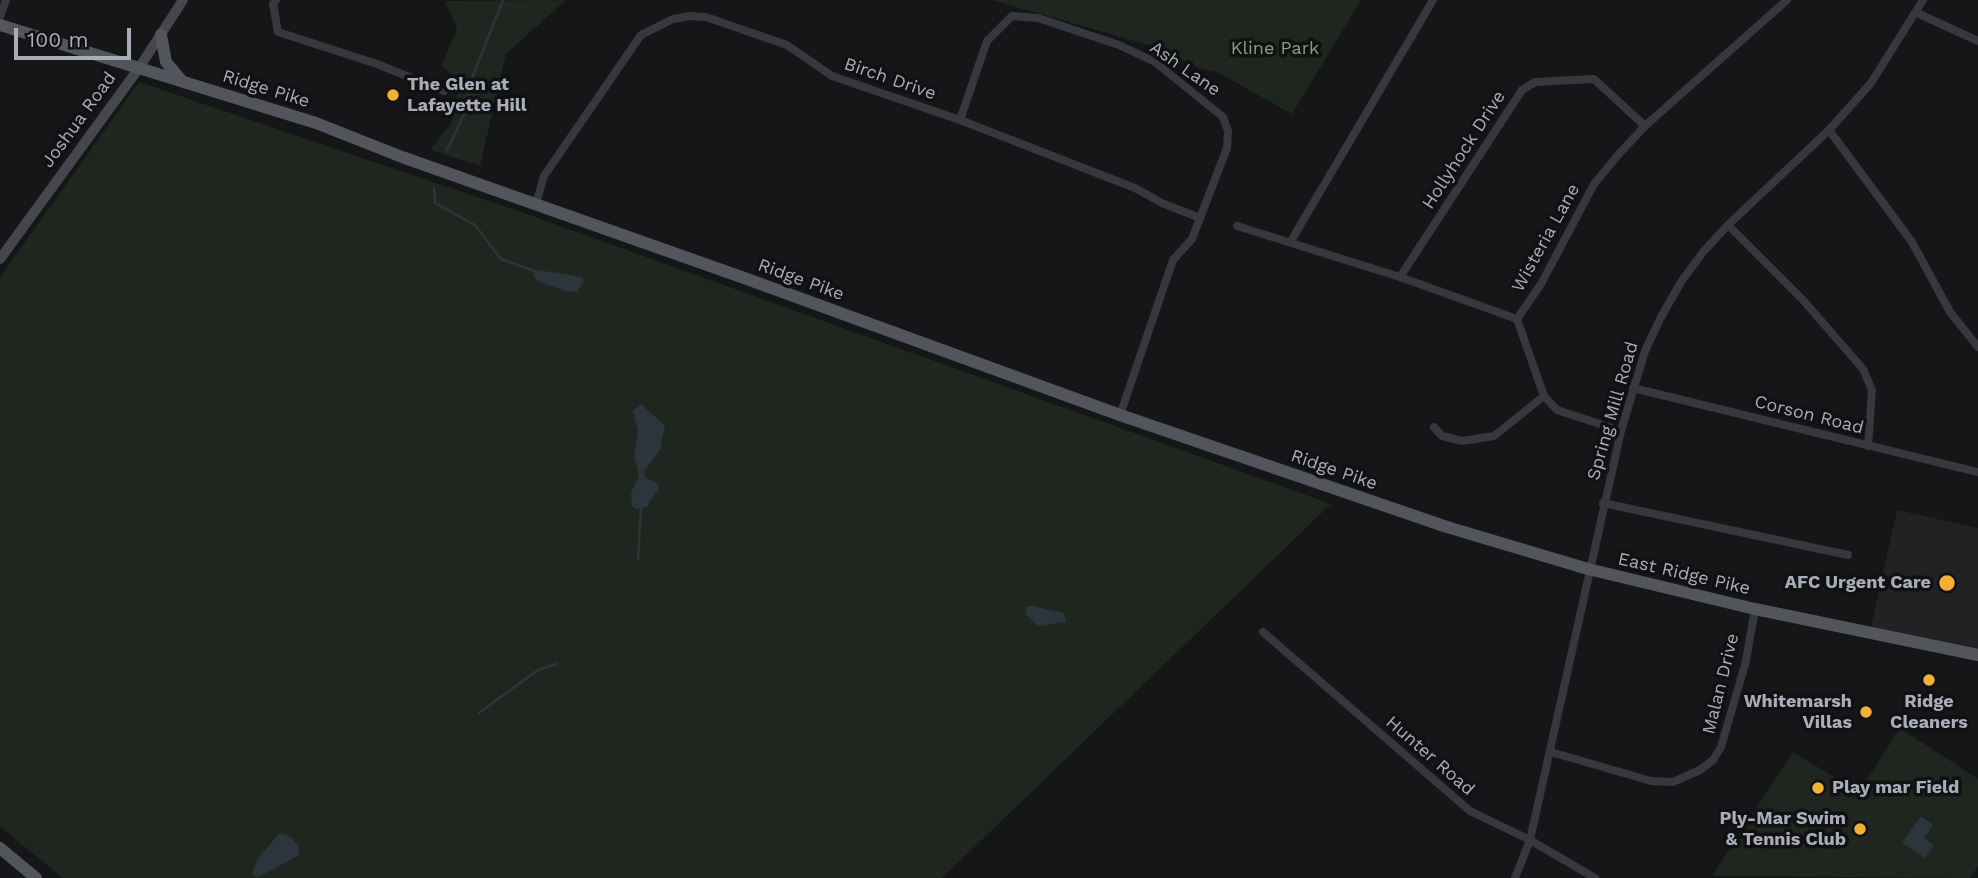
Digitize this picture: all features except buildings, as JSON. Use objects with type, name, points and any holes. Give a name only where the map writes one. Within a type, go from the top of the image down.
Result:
[{"type":"main road","name":"Joshua Road","points":[[0,259],[139,68],[183,0]]},
{"type":"main road","name":"Ridge Pike","points":[[0,25],[304,119],[1120,415],[1437,523],[1588,569]]},
{"type":"main road","points":[[161,34],[166,62],[182,81]]},
{"type":"main road","name":"East Ridge Pike","points":[[1588,569],[1755,609],[1978,655]]},
{"type":"main road","points":[[0,848],[36,878]]},
{"type":"street","points":[[0,17],[6,0]]},
{"type":"street","points":[[276,0],[273,5],[278,32],[377,64],[444,91]]},
{"type":"street","points":[[1291,241],[1433,0]]},
{"type":"street","name":"Wisteria Lane","points":[[1237,226],[1400,276],[1517,319],[1541,284],[1594,184],[1644,126],[1787,0]]},
{"type":"street","name":"Spring Mill Road","points":[[1515,878],[1530,840],[1603,503],[1645,351],[1681,282],[1728,225],[1829,130],[1871,83],[1923,0]]},
{"type":"street","points":[[1917,13],[1978,41]]},
{"type":"street","name":"Birch Drive","points":[[536,204],[544,176],[641,35],[673,19],[690,16],[706,17],[787,45],[832,76],[960,120],[1135,188],[1161,203],[1200,218]]},
{"type":"street","name":"Ash Lane","points":[[960,120],[987,41],[1012,16],[1038,18],[1119,45],[1155,62],[1223,117],[1228,131],[1227,148],[1192,240],[1173,260],[1120,415]]},
{"type":"street","name":"Hollyhock Drive","points":[[1400,276],[1522,90],[1528,86],[1535,82],[1576,77],[1594,79],[1644,126]]},
{"type":"street","points":[[1829,130],[1912,242],[1950,312],[1978,347]]},
{"type":"street","points":[[1728,225],[1802,300],[1863,369],[1872,390],[1873,411],[1868,446]]},
{"type":"street","points":[[1517,319],[1544,396],[1557,410],[1621,431]]},
{"type":"street","name":"Corson Road","points":[[1633,388],[1978,472]]},
{"type":"street","points":[[1434,427],[1442,436],[1462,441],[1494,436],[1544,396]]},
{"type":"street","points":[[1603,503],[1848,555]]},
{"type":"street","name":"Malan Drive","points":[[1551,752],[1651,780],[1673,782],[1700,770],[1713,760],[1721,747],[1746,661],[1755,609]]},
{"type":"street","name":"Hunter Road","points":[[1263,632],[1470,811],[1530,840],[1595,878]]},
{"type":"shaded area","points":[[538,270],[582,277],[584,281],[577,292],[566,291],[537,281],[533,274]]},
{"type":"shaded area","points":[[641,404],[665,426],[660,450],[644,471],[645,477],[657,483],[659,488],[647,507],[636,509],[632,506],[631,493],[639,476],[634,456],[638,432],[633,411]]},
{"type":"shaded area","points":[[1897,510],[1978,528],[1978,655],[1870,632]]},
{"type":"shaded area","points":[[1026,607],[1064,613],[1066,622],[1038,626],[1026,614]]},
{"type":"shaded area","points":[[1921,816],[1933,825],[1924,838],[1934,845],[1925,858],[1902,843]]},
{"type":"shaded area","points":[[279,834],[293,839],[299,847],[299,855],[257,877],[252,874],[258,858]]},
{"type":"green space","points":[[566,0],[506,54],[480,166],[430,150],[451,124],[459,84],[442,65],[457,29],[445,1]]},
{"type":"green space","name":"Kline Park","points":[[992,0],[1361,0],[1292,114],[1217,72],[1201,69],[1152,46]]},
{"type":"green space","points":[[139,82],[524,213],[1331,504],[942,878],[63,878],[0,827],[0,277]]},
{"type":"green space","name":"Ply-Mar Swim & Tennis Club","points":[[1900,728],[1978,779],[1978,866],[1970,878],[1712,876],[1793,752],[1859,792]]},
{"type":"waterway","points":[[447,150],[465,112],[472,78],[503,0]]},
{"type":"waterway","points":[[434,188],[435,203],[475,225],[501,259],[537,272]]},
{"type":"waterway","points":[[638,560],[641,507]]},
{"type":"waterway","points":[[479,713],[538,670],[557,664]]},
{"type":"place","name":"The Glen at Lafayette Hill","points":[[393,95]]},
{"type":"place","name":"AFC Urgent Care","points":[[1947,583]]},
{"type":"place","name":"Ridge Cleaners","points":[[1929,680]]},
{"type":"place","name":"Whitemarsh Villas","points":[[1866,712]]},
{"type":"place","name":"Play mar Field","points":[[1818,788]]},
{"type":"place","name":"Ply-Mar Swim & Tennis Club","points":[[1860,829]]}]
